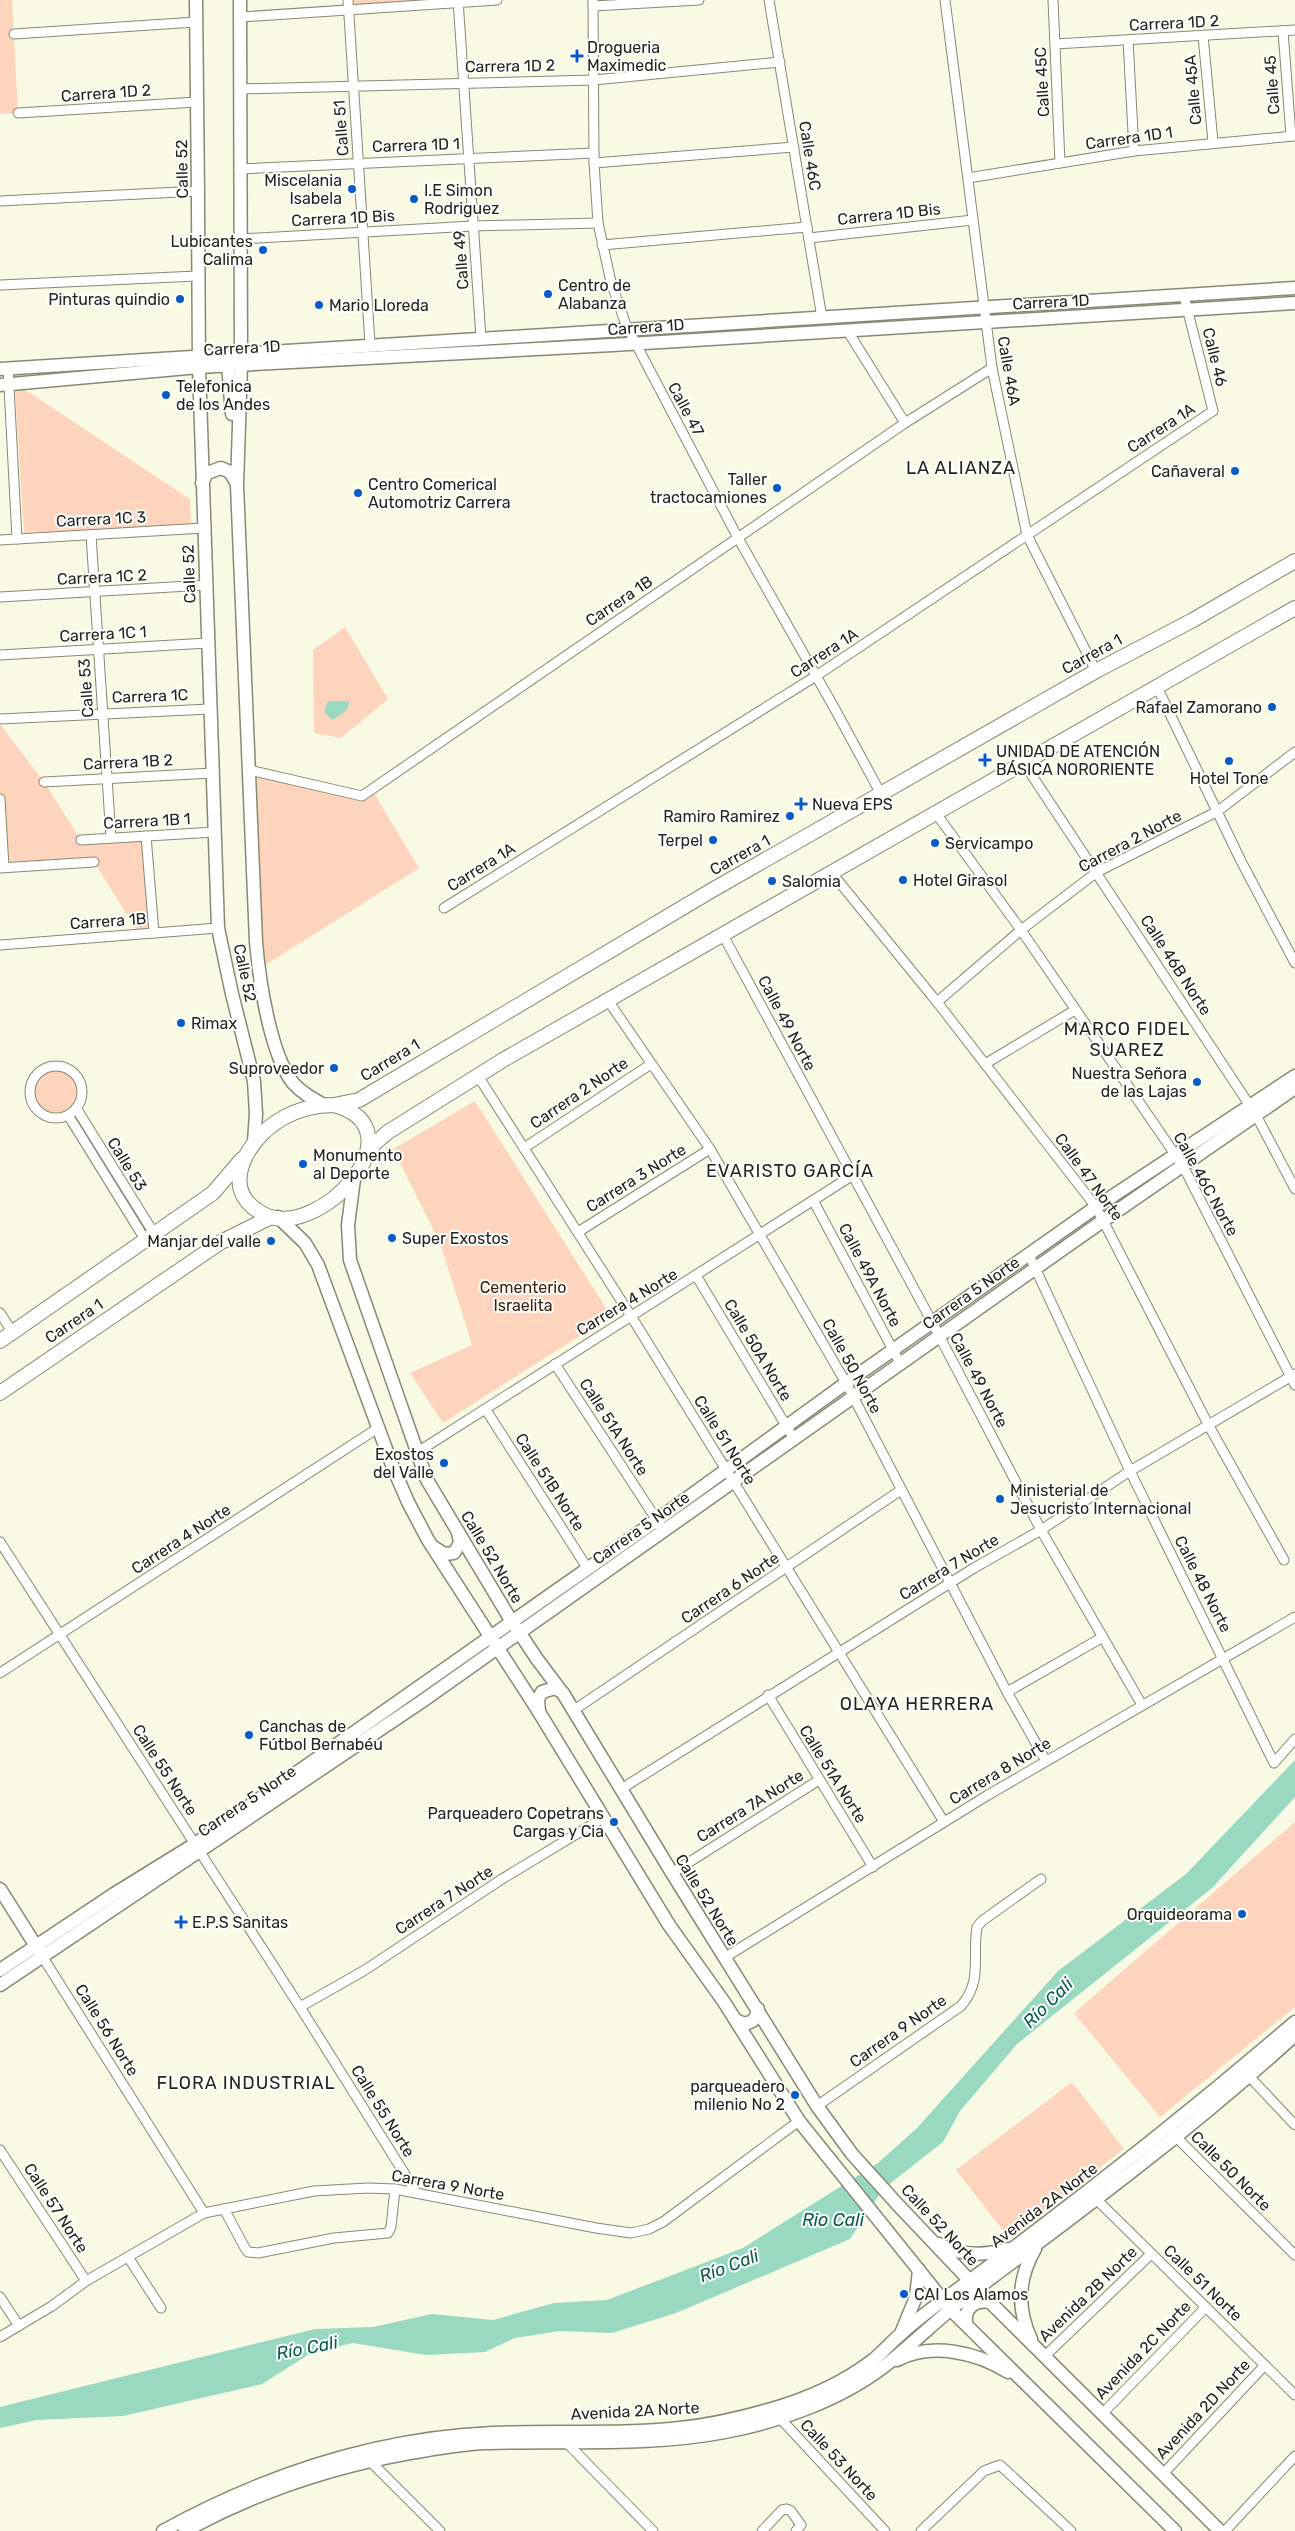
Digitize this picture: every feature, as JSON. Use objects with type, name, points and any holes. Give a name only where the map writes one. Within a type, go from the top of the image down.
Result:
[{"type":"main road","name":"Calle 52","points":[[196,0],[199,361],[218,928],[254,1081],[254,1142]]},
{"type":"main road","name":"Calle 52","points":[[240,0],[237,485],[241,636],[256,942],[266,1010],[286,1073],[301,1091],[329,1105]]},
{"type":"main road","name":"Carrera 1D","points":[[237,361],[370,344],[629,330],[1295,288]]},
{"type":"main road","name":"Carrera 1D","points":[[4,368],[237,361],[635,344],[1295,303]]},
{"type":"main road","name":"Carrera 1D","points":[[4,384],[199,361]]},
{"type":"main road","points":[[199,361],[237,361]]},
{"type":"main road","points":[[202,486],[204,476],[216,468],[230,472],[237,485]]},
{"type":"main road","name":"Carrera 1","points":[[329,1105],[360,1100],[541,990],[881,794],[1096,671],[1193,620],[1295,561]]},
{"type":"main road","points":[[274,1217],[297,1215],[316,1209],[336,1197],[354,1179],[374,1144],[388,1132],[607,999],[1295,608]]},
{"type":"main road","name":"Carrera 5 Norte","points":[[0,1970],[39,1951],[198,1848],[496,1639],[516,1630],[664,1532],[900,1363],[1183,1166],[1254,1111],[1295,1076]]},
{"type":"main road","name":"Carrera 5 Norte","points":[[516,1630],[588,1569],[786,1426],[1096,1207],[1176,1155],[1295,1088]]},
{"type":"main road","points":[[366,1157],[368,1142],[364,1125],[352,1112],[329,1105],[289,1114],[267,1129],[244,1156],[240,1172],[244,1194],[252,1206],[274,1217],[305,1243],[318,1265],[378,1428],[408,1502],[428,1540],[472,1607],[496,1639],[603,1818],[670,1925],[736,2020],[800,2121],[836,2170],[919,2270],[948,2301]]},
{"type":"main road","name":"Carrera 1","points":[[0,1341],[213,1194],[244,1156]]},
{"type":"main road","name":"Calle 52 Norte","points":[[354,1179],[348,1225],[350,1260],[427,1480],[516,1630],[574,1710],[724,1958],[758,2009],[817,2106],[852,2154],[926,2235],[990,2302],[1220,2531]]},
{"type":"main road","name":"Carrera 1","points":[[0,1393],[221,1242],[274,1217]]},
{"type":"main road","points":[[428,1540],[440,1553],[452,1554],[458,1550],[460,1543],[457,1530]]},
{"type":"main road","points":[[539,1712],[538,1699],[542,1692],[555,1688],[564,1695]]},
{"type":"main road","name":"Calle 56 Norte","points":[[0,1889],[39,1951]]},
{"type":"main road","name":"Carrera 5 Norte","points":[[0,1985],[39,1951]]},
{"type":"main road","points":[[736,2020],[744,2024],[751,2022],[757,2015],[758,2009]]},
{"type":"main road","name":"Avenida 2A Norte","points":[[1245,2073],[1295,2022]]},
{"type":"main road","name":"Avenida 2A Norte","points":[[776,2413],[856,2372],[876,2358],[899,2335],[974,2284],[1092,2196],[1295,2035]]},
{"type":"main road","points":[[926,2235],[948,2248],[973,2255],[1000,2252],[1031,2242]]},
{"type":"main road","points":[[1031,2242],[1022,2277],[1021,2294],[1024,2320],[1033,2344]]},
{"type":"main road","points":[[910,2259],[924,2265],[966,2324],[1175,2531]]},
{"type":"main road","points":[[899,2335],[912,2311],[919,2270]]},
{"type":"main road","name":"Avenida 2A Norte","points":[[184,2531],[262,2492],[316,2474],[369,2460],[482,2443],[679,2428],[776,2413],[830,2398],[881,2369],[948,2301]]},
{"type":"main road","points":[[966,2324],[965,2318],[970,2307],[979,2302],[990,2302]]},
{"type":"main road","points":[[881,2369],[902,2357],[920,2352],[960,2353],[999,2366],[1032,2390]]},
{"type":"main road","name":"Avenida 2A Norte","points":[[163,2531],[207,2506],[257,2484],[311,2465],[365,2450],[432,2439],[491,2433],[562,2437]]},
{"type":"street","name":"Calle 51","points":[[348,0],[370,344]]},
{"type":"street","points":[[241,17],[458,1],[497,0]]},
{"type":"street","points":[[594,3],[699,0]]},
{"type":"street","name":"Calle 46C","points":[[769,0],[822,318]]},
{"type":"street","name":"Calle 46A","points":[[946,0],[992,368],[1027,535],[1096,671]]},
{"type":"street","name":"Calle 45C","points":[[1053,0],[1060,163]]},
{"type":"street","name":"Calle 49","points":[[458,1],[481,338]]},
{"type":"street","name":"Calle 47","points":[[594,3],[594,163],[598,223],[611,282],[635,344],[738,538],[881,794]]},
{"type":"street","points":[[14,34],[196,22]]},
{"type":"street","name":"Carrera 1D 2","points":[[1055,44],[1295,30]]},
{"type":"street","name":"Calle 45","points":[[1283,31],[1293,136]]},
{"type":"street","name":"Calle 45A","points":[[1203,36],[1213,142]]},
{"type":"street","points":[[1128,40],[1134,151]]},
{"type":"street","name":"Carrera 1D 2","points":[[240,90],[353,85],[594,80],[780,62]]},
{"type":"street","name":"Carrera 1D 2","points":[[18,113],[196,102]]},
{"type":"street","name":"Carrera 1D 1","points":[[968,178],[1134,151],[1213,142],[1293,136]]},
{"type":"street","points":[[594,163],[794,147]]},
{"type":"street","name":"Carrera 1D 1","points":[[239,169],[468,157],[594,153]]},
{"type":"street","points":[[0,202],[199,191]]},
{"type":"street","name":"Carrera 1D Bis","points":[[809,238],[973,220]]},
{"type":"street","name":"Carrera 1D Bis","points":[[240,239],[473,226],[598,223]]},
{"type":"street","points":[[602,245],[807,227]]},
{"type":"street","points":[[0,285],[197,276]]},
{"type":"street","points":[[1184,296],[1187,311]]},
{"type":"street","name":"Calle 46","points":[[1187,311],[1213,411]]},
{"type":"street","points":[[847,330],[905,423]]},
{"type":"street","points":[[4,368],[17,539]]},
{"type":"street","name":"Carrera 1B","points":[[249,770],[362,796],[905,423],[992,368]]},
{"type":"street","name":"Carrera 1A","points":[[444,908],[816,676],[1213,411]]},
{"type":"street","name":"Carrera 1C 3","points":[[0,540],[204,528]]},
{"type":"street","name":"Calle 53","points":[[91,535],[111,838]]},
{"type":"street","name":"Carrera 1C 2","points":[[0,597],[95,593],[206,585]]},
{"type":"street","name":"Carrera 1C 1","points":[[0,655],[208,643]]},
{"type":"street","points":[[1157,687],[1241,861],[1295,963]]},
{"type":"street","name":"Carrera 1C","points":[[0,719],[210,709]]},
{"type":"street","name":"Carrera 2 Norte","points":[[937,1002],[1021,930],[1097,872],[1218,812],[1295,752]]},
{"type":"street","name":"Calle 46B Norte","points":[[1023,762],[1254,1111],[1295,1189]]},
{"type":"street","name":"Carrera 1B 2","points":[[44,782],[213,772]]},
{"type":"street","points":[[0,799],[2,868],[94,862]]},
{"type":"street","name":"Calle 46C Norte","points":[[935,812],[1021,930],[1183,1166],[1294,1379]]},
{"type":"street","name":"Carrera 1B 1","points":[[81,840],[215,832]]},
{"type":"street","points":[[146,836],[154,933]]},
{"type":"street","name":"Calle 47 Norte","points":[[831,872],[937,1002],[1096,1207],[1209,1426],[1284,1560]]},
{"type":"street","name":"Carrera 1B","points":[[0,945],[218,928]]},
{"type":"street","name":"Calle 49 Norte","points":[[723,934],[932,1322],[1041,1530],[1142,1705]]},
{"type":"street","name":"Calle 50 Norte","points":[[607,999],[710,1148],[846,1384],[1007,1692],[1046,1761]]},
{"type":"street","points":[[985,1064],[1075,1010]]},
{"type":"street","name":"Carrera 2 Norte","points":[[524,1148],[651,1064]]},
{"type":"street","points":[[56,1066],[73,1073],[81,1090],[76,1108],[68,1115],[61,1117],[48,1116],[33,1104],[31,1084],[38,1073],[56,1066]]},
{"type":"street","name":"Calle 51 Norte","points":[[478,1076],[632,1316],[733,1483],[840,1651],[944,1822]]},
{"type":"street","name":"Calle 53","points":[[76,1108],[150,1238]]},
{"type":"street","name":"Calle 53","points":[[68,1115],[150,1238]]},
{"type":"street","name":"Carrera 3 Norte","points":[[578,1232],[710,1148]]},
{"type":"street","name":"Carrera 4 Norte","points":[[416,1453],[853,1176]]},
{"type":"street","name":"Calle 49A Norte","points":[[814,1202],[900,1363]]},
{"type":"street","name":"Calle 48 Norte","points":[[1029,1255],[1130,1471],[1274,1763],[1295,1739]]},
{"type":"street","name":"Calle 50A Norte","points":[[696,1277],[794,1439]]},
{"type":"street","points":[[0,1313],[13,1333]]},
{"type":"street","name":"Calle 51A Norte","points":[[555,1364],[664,1532]]},
{"type":"street","name":"Carrera 7 Norte","points":[[621,1789],[768,1695],[950,1583],[1041,1530],[1130,1471],[1294,1379]]},
{"type":"street","name":"Calle 51B Norte","points":[[486,1410],[588,1569]]},
{"type":"street","name":"Carrera 4 Norte","points":[[0,1673],[61,1636],[378,1428]]},
{"type":"street","name":"Carrera 6 Norte","points":[[574,1710],[901,1490]]},
{"type":"street","name":"Calle 55 Norte","points":[[0,1542],[300,2006],[416,2192]]},
{"type":"street","name":"Carrera 8 Norte","points":[[724,1958],[1046,1761],[1295,1617]]},
{"type":"street","points":[[1007,1692],[1103,1638]]},
{"type":"street","name":"Calle 51A Norte","points":[[768,1695],[873,1867]]},
{"type":"street","name":"Carrera 7A Norte","points":[[672,1873],[819,1780]]},
{"type":"street","name":"Carrera 7 Norte","points":[[300,2006],[365,1970],[502,1879],[603,1818]]},
{"type":"street","name":"Carrera 9 Norte","points":[[817,2106],[961,2006],[976,1980],[977,1927],[982,1921],[1041,1879]]},
{"type":"street","name":"Calle 56 Norte","points":[[39,1951],[204,2213]]},
{"type":"street","points":[[1245,2073],[1295,2125]]},
{"type":"street","name":"Carrera 9 Norte","points":[[0,2337],[86,2281],[204,2213],[314,2191],[368,2188],[395,2189],[504,2211],[631,2233],[649,2229],[663,2222],[800,2121]]},
{"type":"street","name":"Calle 50 Norte","points":[[1172,2133],[1295,2255]]},
{"type":"street","name":"Calle 57 Norte","points":[[0,2150],[3,2162],[86,2281]]},
{"type":"street","points":[[224,2209],[248,2252],[258,2253],[334,2238],[388,2233],[391,2227],[395,2189]]},
{"type":"street","name":"Calle 51 Norte","points":[[1092,2196],[1295,2395]]},
{"type":"street","name":"Avenida 2B Norte","points":[[1045,2356],[1151,2254]]},
{"type":"street","points":[[128,2257],[161,2308]]},
{"type":"street","points":[[0,2297],[19,2326]]},
{"type":"street","name":"Avenida 2C Norte","points":[[1102,2414],[1206,2307]]},
{"type":"street","name":"Avenida 2D Norte","points":[[1163,2474],[1265,2365]]},
{"type":"street","name":"Calle 53 Norte","points":[[776,2413],[885,2531]]},
{"type":"street","points":[[562,2437],[653,2531]]},
{"type":"street","points":[[1225,2531],[1295,2456]]},
{"type":"street","points":[[369,2460],[440,2531]]},
{"type":"street","points":[[921,2531],[984,2471],[1000,2465],[1071,2531]]},
{"type":"street","points":[[762,2531],[782,2510],[787,2509],[801,2525],[796,2531]]},
{"type":"green space","points":[[0,0],[12,0],[18,113],[0,114]]},
{"type":"green space","points":[[348,0],[458,0],[349,10]]},
{"type":"green space","points":[[24,389],[190,499],[191,524],[24,533],[15,391]]},
{"type":"green space","points":[[345,627],[388,699],[341,738],[314,733],[313,650]]},
{"type":"green space","points":[[0,724],[44,782],[81,840],[146,836],[154,933],[139,934],[94,862],[4,867],[0,799]]},
{"type":"green space","points":[[249,770],[362,796],[372,790],[419,868],[267,964],[258,966]]},
{"type":"green space","points":[[55,1066],[70,1072],[78,1081],[81,1094],[76,1108],[155,1235],[146,1241],[68,1115],[48,1116],[34,1104],[31,1096],[33,1080],[45,1069]]},
{"type":"green space","name":"Cementerio Israelita","points":[[475,1101],[611,1316],[443,1423],[410,1373],[472,1345],[440,1243],[393,1149]]},
{"type":"green space","name":"Orquideorama","points":[[1295,1822],[1295,2007],[1160,2117],[1074,2013]]},
{"type":"green space","points":[[1072,2082],[1124,2149],[1008,2237],[956,2170]]},
{"type":"water","points":[[328,701],[349,701],[349,704],[344,712],[332,720],[324,712]]},
{"type":"water","name":"Rio Cali","points":[[1295,1760],[1295,1797],[1212,1888],[1017,2044],[960,2111],[943,2142],[883,2189],[850,2239],[676,2313],[612,2333],[560,2331],[515,2338],[485,2352],[426,2355],[353,2343],[311,2353],[262,2384],[123,2416],[37,2420],[0,2428],[0,2407],[315,2329],[373,2327],[432,2314],[493,2320],[554,2303],[607,2300],[743,2248],[878,2163],[917,2128],[1058,1971],[1186,1874]]},
{"type":"place","name":"Drogueria Maximedic","points":[[577,56]]},
{"type":"place","name":"Miscelania Isabela","points":[[352,189]]},
{"type":"place","name":"I.E Simon Rodriguez","points":[[414,199]]},
{"type":"place","name":"Lubicantes Calima","points":[[263,250]]},
{"type":"place","name":"Centro de Alabanza","points":[[548,294]]},
{"type":"place","name":"Pinturas quindio","points":[[180,299]]},
{"type":"place","name":"Mario Lloreda","points":[[319,305]]},
{"type":"place","name":"Telefonica de los Andes","points":[[166,395]]},
{"type":"place","name":"Cañaveral","points":[[1235,471]]},
{"type":"place","name":"Taller tractocamiones","points":[[777,488]]},
{"type":"place","name":"Centro Comerical Automotriz Carrera","points":[[358,493]]},
{"type":"place","name":"Rafael Zamorano","points":[[1272,707]]},
{"type":"place","name":"UNIDAD DE ATENCIÓN BÁSICA NORORIENTE","points":[[985,760]]},
{"type":"place","name":"Hotel Tone","points":[[1229,761]]},
{"type":"place","name":"Nueva EPS","points":[[801,804]]},
{"type":"place","name":"Ramiro Ramirez","points":[[790,816]]},
{"type":"place","name":"Terpel","points":[[713,840]]},
{"type":"place","name":"Servicampo","points":[[935,843]]},
{"type":"place","name":"Hotel Girasol","points":[[903,880]]},
{"type":"place","name":"Salomia","points":[[772,881]]},
{"type":"place","name":"Rimax","points":[[181,1023]]},
{"type":"place","name":"Suproveedor","points":[[334,1068]]},
{"type":"place","name":"Nuestra Señora de las Lajas","points":[[1197,1082]]},
{"type":"place","name":"Monumento al Deporte","points":[[303,1164]]},
{"type":"place","name":"Super Exostos","points":[[392,1238]]},
{"type":"place","name":"Manjar del valle","points":[[271,1241]]},
{"type":"place","name":"Exostos del Valle","points":[[444,1463]]},
{"type":"place","name":"Ministerial de Jesucristo Internacional","points":[[1000,1499]]},
{"type":"place","name":"Canchas de Fútbol Bernabéu","points":[[249,1735]]},
{"type":"place","name":"Parqueadero Copetrans Cargas y Cia","points":[[614,1822]]},
{"type":"place","name":"Orquideorama","points":[[1242,1914]]},
{"type":"place","name":"E.P.S Sanitas","points":[[181,1922]]},
{"type":"place","name":"parqueadero milenio No 2","points":[[795,2095]]},
{"type":"place","name":"CAI Los Alamos","points":[[904,2294]]},
{"type":"district","name":"LA ALIANZA","points":[[961,468]]},
{"type":"district","name":"MARCO FIDEL SUAREZ","points":[[1127,1039]]},
{"type":"district","name":"EVARISTO GARCÍA","points":[[790,1171]]},
{"type":"district","name":"OLAYA HERRERA","points":[[917,1704]]},
{"type":"district","name":"FLORA INDUSTRIAL","points":[[246,2083]]},
{"type":"water label","name":"Río Cali","points":[[1048,2003]]},
{"type":"water label","name":"Río Cali","points":[[729,2266]]},
{"type":"water label","name":"Río Cali","points":[[307,2348]]}]
